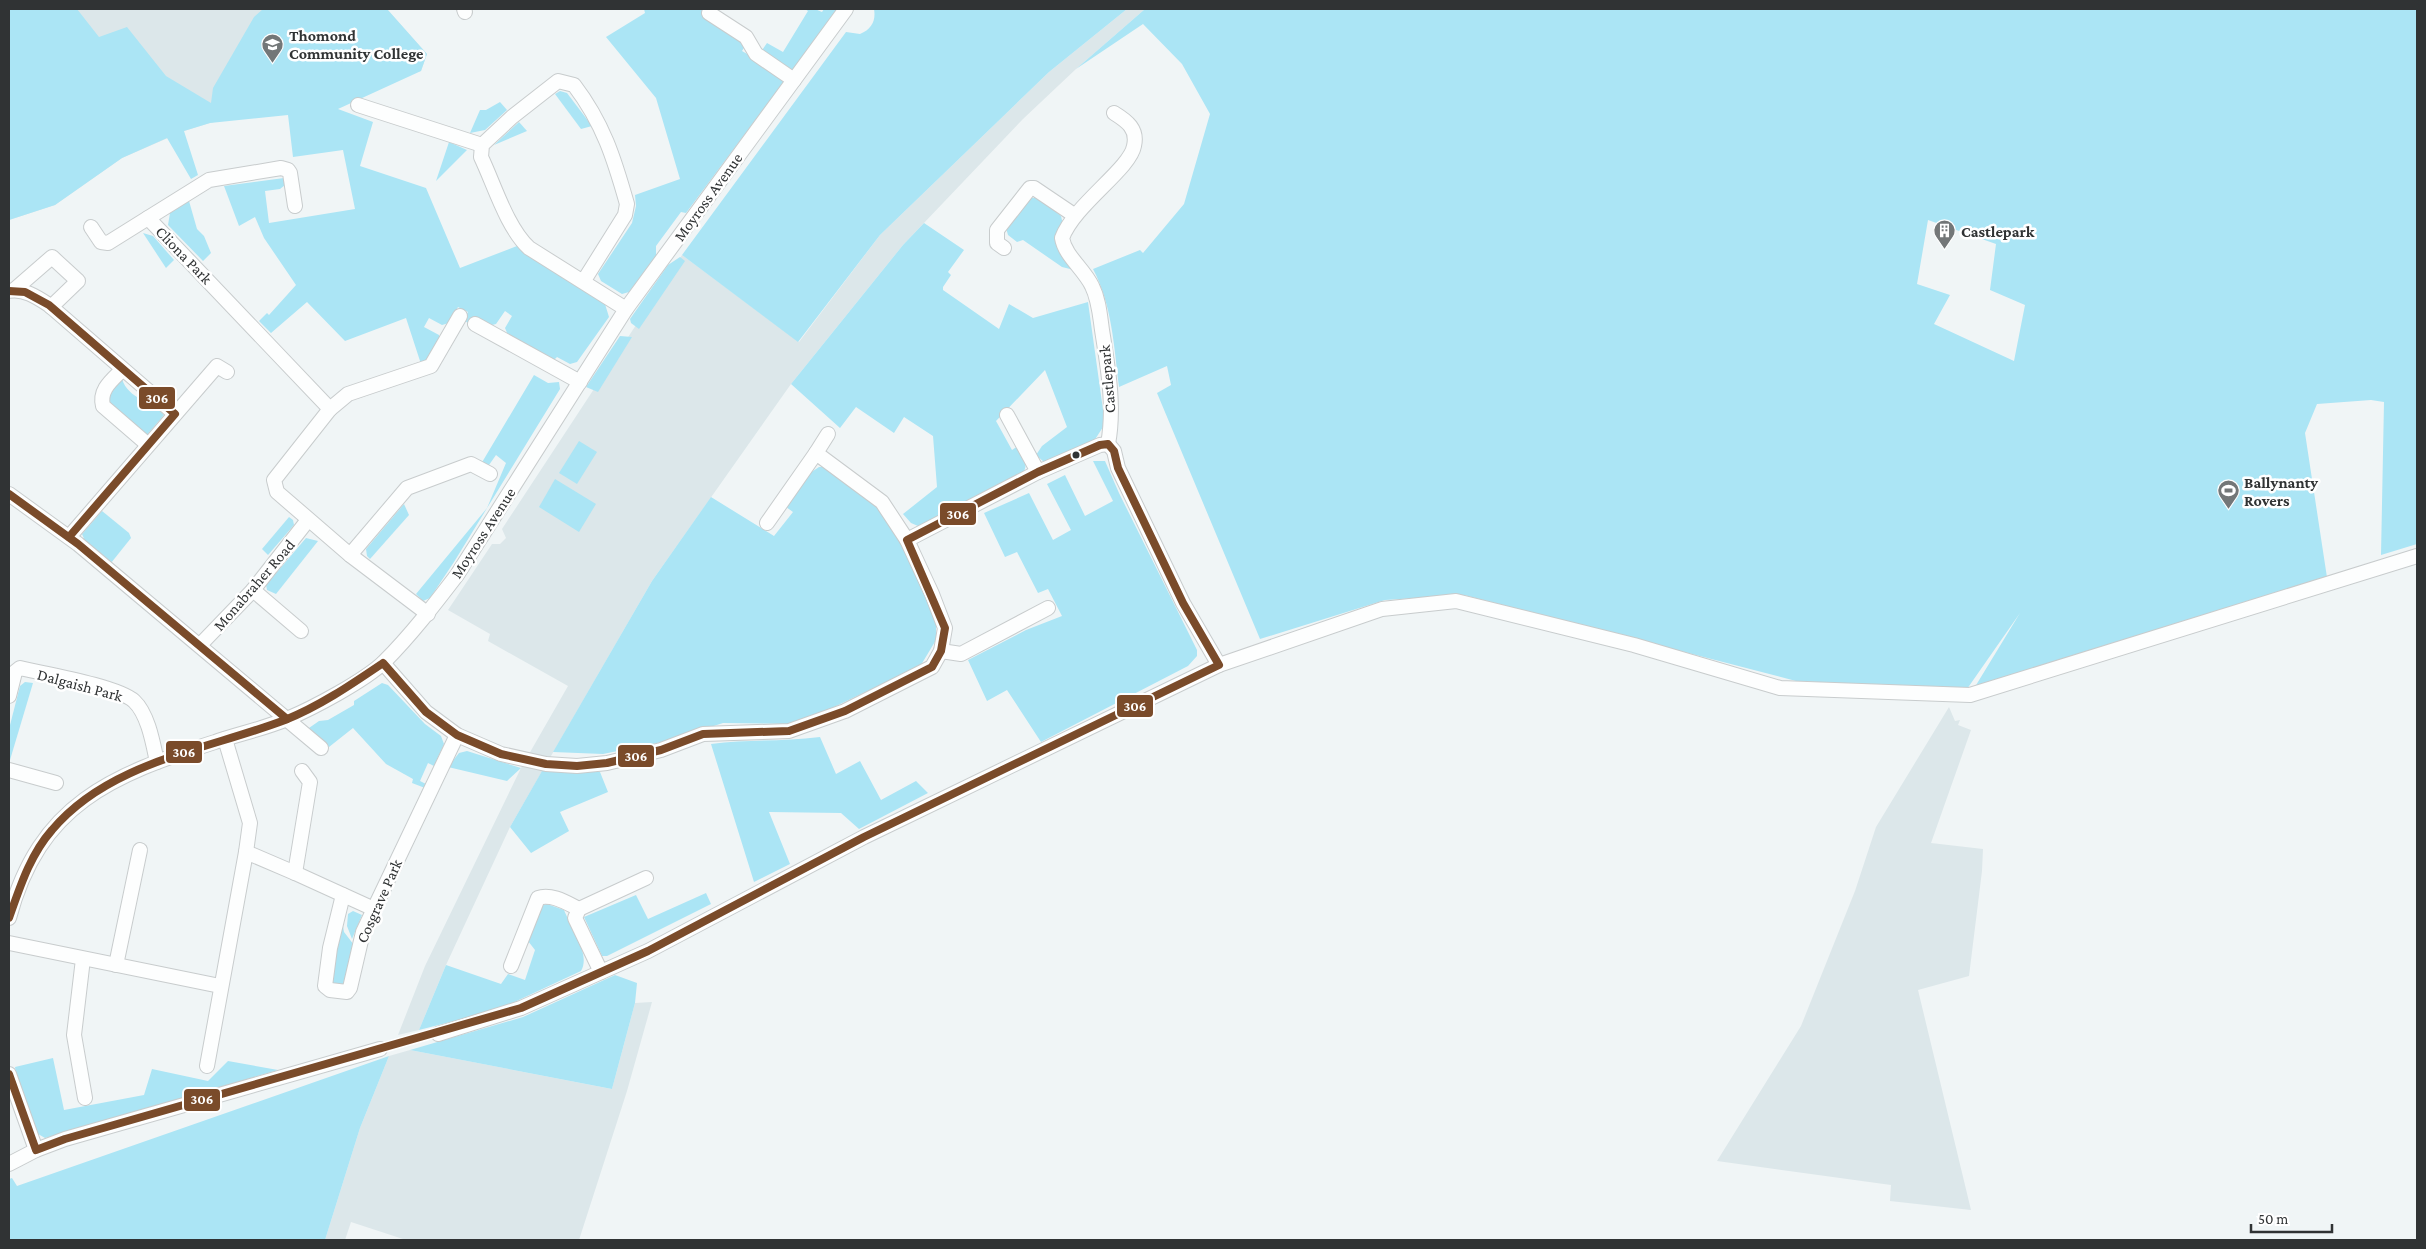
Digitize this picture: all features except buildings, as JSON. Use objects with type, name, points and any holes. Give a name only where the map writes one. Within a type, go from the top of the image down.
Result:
[{"type":"street","name":"Moyross Avenue","points":[[9,918],[14,897],[39,846],[56,825],[78,805],[114,780],[157,762],[287,719],[325,699],[383,663],[428,614],[457,575],[626,309],[846,9]]},
{"type":"street","points":[[709,13],[746,37],[756,54],[794,80]]},
{"type":"street","points":[[583,282],[625,215],[626,204],[606,136],[587,102],[574,85],[558,81],[526,105],[482,146],[482,157],[518,236],[529,248],[583,282],[626,309]]},
{"type":"street","points":[[358,105],[482,146]]},
{"type":"street","name":"Castlepark","points":[[1114,113],[1131,125],[1134,132],[1134,148],[1120,167],[1074,215],[1062,238],[1064,247],[1082,268],[1093,286],[1098,302],[1110,381],[1111,429],[1108,444],[1114,451],[1118,468],[1183,603],[1219,665]]},
{"type":"street","name":"Cliona Park","points":[[295,206],[290,173],[288,170],[281,168],[209,180],[148,218],[330,409]]},
{"type":"street","points":[[1004,248],[997,243],[997,230],[1030,188],[1034,188],[1074,215]]},
{"type":"street","points":[[91,228],[101,242],[108,243],[148,218]]},
{"type":"street","points":[[11,291],[52,256],[78,281],[51,306]]},
{"type":"street","points":[[11,291],[31,294],[51,306],[122,370],[175,414]]},
{"type":"street","points":[[428,614],[350,555],[308,520],[277,492],[274,480],[330,409],[348,394],[431,366],[460,316]]},
{"type":"street","points":[[475,324],[580,382]]},
{"type":"street","points":[[69,537],[217,366],[226,372]]},
{"type":"street","points":[[122,370],[104,389],[101,398],[103,406],[148,444]]},
{"type":"street","points":[[1007,415],[1038,472]]},
{"type":"street","points":[[767,523],[828,434]]},
{"type":"street","points":[[907,540],[1038,472],[1100,444],[1108,444]]},
{"type":"street","points":[[383,663],[426,712],[458,735],[501,754],[546,764],[577,766],[608,763],[661,750],[703,734],[789,731],[844,711],[932,667],[941,651],[945,628],[932,594],[907,540],[878,498],[816,453]]},
{"type":"street","points":[[350,555],[407,488],[471,464],[490,474]]},
{"type":"street","name":"Monabraher Road","points":[[9,494],[69,537],[200,645],[253,590],[308,520]]},
{"type":"street","points":[[438,1034],[521,1008],[648,951],[864,837],[1219,665],[1382,609],[1456,601],[1634,644],[1780,688],[1970,695],[2417,556]]},
{"type":"street","points":[[253,590],[301,631]]},
{"type":"street","points":[[941,651],[961,654],[1048,608]]},
{"type":"street","points":[[200,645],[321,748]]},
{"type":"street","name":"Dalgaish Park","points":[[9,696],[15,672],[20,668],[106,689],[127,697],[134,701],[144,716],[157,762]]},
{"type":"street","name":"Cosgrave Park","points":[[343,895],[329,958],[325,986],[330,990],[347,992],[350,988],[359,945],[374,909],[458,735]]},
{"type":"street","points":[[207,1066],[250,823],[225,739]]},
{"type":"street","points":[[9,770],[56,783]]},
{"type":"street","points":[[295,872],[310,782],[302,771]]},
{"type":"street","points":[[116,965],[140,850]]},
{"type":"street","points":[[246,852],[295,872],[374,909]]},
{"type":"street","points":[[601,972],[575,918],[579,909],[646,878]]},
{"type":"street","points":[[511,966],[538,898],[544,896],[564,901],[579,909]]},
{"type":"street","points":[[9,942],[83,959],[220,986]]},
{"type":"street","points":[[83,959],[74,1030],[85,1098]]},
{"type":"street","points":[[9,1164],[36,1150],[65,1139],[380,1049]]},
{"type":"street","points":[[9,1074],[36,1150]]},
{"type":"shaded area","points":[[9,9],[387,9],[427,54],[421,71],[184,131],[122,158],[55,205],[9,220]]},
{"type":"shaded area","points":[[9,9],[77,9],[99,37],[127,27],[166,76],[211,103],[213,88],[254,17],[263,9],[387,9],[427,54],[421,71],[338,109],[373,122],[360,166],[426,188],[460,268],[517,246],[605,304],[609,317],[577,362],[570,364],[557,357],[553,361],[508,335],[505,328],[512,316],[505,311],[496,324],[492,325],[474,316],[470,324],[463,320],[468,312],[458,307],[449,323],[442,325],[429,318],[424,327],[439,335],[439,339],[433,352],[421,364],[406,318],[345,341],[307,302],[271,333],[259,321],[267,313],[269,315],[296,285],[264,238],[255,217],[239,226],[224,186],[284,178],[285,185],[280,189],[265,191],[269,223],[355,209],[343,150],[293,157],[288,115],[210,123],[184,131],[198,175],[191,179],[167,138],[122,158],[55,205],[9,220]]},
{"type":"shaded area","points":[[644,9],[702,9],[707,17],[747,43],[742,51],[756,59],[767,43],[783,52],[808,11],[805,9],[815,9],[822,12],[824,9],[838,9],[686,213],[681,212],[656,246],[656,256],[629,292],[622,294],[601,281],[598,274],[632,223],[636,206],[635,195],[680,179],[656,98],[606,37],[645,13]]},
{"type":"shaded area","points":[[874,9],[1127,9],[1049,72],[880,235],[798,342],[682,255],[846,32],[860,34],[870,27],[874,20]]},
{"type":"shaded area","points":[[1127,9],[1145,9],[1076,69],[1023,119],[903,245],[791,384],[652,581],[510,827],[446,965],[419,1030],[398,1035],[425,966],[521,768],[568,686],[488,641],[490,634],[448,610],[492,544],[500,544],[506,538],[502,529],[682,255],[799,342],[880,235],[1049,72]]},
{"type":"shaded area","points":[[1145,9],[2417,9],[2417,544],[2381,555],[2384,402],[2371,400],[2317,404],[2305,433],[2328,584],[1970,695],[2020,613],[1967,689],[1796,681],[1464,595],[1385,600],[1260,639],[1157,393],[1171,385],[1167,366],[1119,387],[1114,341],[1108,311],[1093,269],[1140,250],[1143,253],[1184,204],[1210,114],[1182,64],[1143,24],[1076,69]],"holes":[[[1928,220],[1996,244],[1990,290],[2025,305],[2014,361],[1934,324],[1950,295],[1917,284]]]},
{"type":"shaded area","points":[[560,91],[567,93],[592,126],[581,129],[555,94]]},
{"type":"shaded area","points":[[500,102],[507,110],[485,130],[470,133],[480,110],[486,110]]},
{"type":"shaded area","points":[[519,122],[527,131],[494,145]]},
{"type":"shaded area","points":[[449,142],[467,150],[436,181]]},
{"type":"shaded area","points":[[1030,198],[1039,198],[1061,216],[1074,270],[1062,267],[1023,240],[1017,242],[1008,235],[1006,228]]},
{"type":"shaded area","points":[[189,201],[197,229],[204,236],[211,253],[203,261],[168,225],[170,213]]},
{"type":"shaded area","points":[[924,223],[964,250],[948,272],[951,275],[943,290],[999,329],[1009,304],[1033,318],[1088,302],[1105,424],[1094,441],[1044,462],[1036,455],[1042,446],[1067,427],[1045,370],[996,421],[1012,450],[1018,446],[1022,453],[1026,465],[1024,472],[918,526],[911,523],[903,514],[937,487],[933,436],[904,417],[894,433],[856,407],[840,428],[791,384],[903,245]]},
{"type":"shaded area","points":[[143,233],[153,236],[174,260],[166,268]]},
{"type":"shaded area","points":[[680,257],[685,261],[639,329],[631,323],[630,319],[668,265]]},
{"type":"shaded area","points":[[620,336],[632,337],[598,392],[586,387]]},
{"type":"shaded area","points":[[534,375],[548,383],[559,382],[560,389],[454,562],[430,598],[423,601],[416,594],[487,508],[506,463],[496,455],[489,465],[481,464]]},
{"type":"shaded area","points":[[122,379],[129,391],[164,415],[146,436],[112,407],[108,396]]},
{"type":"shaded area","points":[[579,441],[597,452],[577,484],[559,473]]},
{"type":"shaded area","points":[[1093,461],[1105,461],[1197,650],[1197,656],[1188,666],[1041,742],[1007,690],[987,701],[968,660],[1026,630],[1062,616],[1048,589],[1038,593],[1017,552],[1005,557],[984,513],[1029,493],[1053,540],[1071,530],[1047,484],[1065,475],[1085,516],[1113,501]]},
{"type":"shaded area","points":[[819,467],[825,467],[878,507],[897,534],[936,617],[936,640],[921,665],[799,724],[723,723],[667,741],[603,754],[553,752],[652,581],[711,497],[774,536],[793,512],[786,507],[807,475]]},
{"type":"shaded area","points":[[555,479],[596,504],[579,532],[539,507]]},
{"type":"shaded area","points":[[404,504],[409,515],[370,559],[367,556],[366,549]]},
{"type":"shaded area","points":[[102,511],[129,533],[131,538],[111,563],[85,541],[82,534]]},
{"type":"shaded area","points":[[289,517],[293,520],[294,525],[268,555],[262,549]]},
{"type":"shaded area","points":[[306,538],[318,541],[276,594],[267,590],[266,585]]},
{"type":"shaded area","points":[[25,682],[33,683],[10,760],[9,729],[20,686]]},
{"type":"shaded area","points":[[382,683],[388,685],[425,724],[441,736],[444,744],[434,766],[428,763],[420,781],[426,784],[425,788],[412,783],[413,779],[386,764],[353,728],[329,747],[309,728],[319,721],[328,720],[354,705],[354,701]]},
{"type":"shaded area","points":[[1949,707],[1955,721],[1960,720],[1958,725],[1971,730],[1931,843],[1983,849],[1982,871],[1969,976],[1918,990],[1971,1210],[1890,1201],[1891,1185],[1717,1161],[1801,1026],[1855,891],[1876,827]]},
{"type":"shaded area","points":[[820,737],[836,774],[860,761],[881,800],[916,781],[928,793],[859,829],[841,813],[769,812],[790,864],[754,882],[711,744]]},
{"type":"shaded area","points":[[467,751],[521,768],[507,781],[448,767],[459,753]]},
{"type":"shaded area","points":[[542,771],[600,772],[608,792],[560,812],[569,831],[531,853],[510,827]]},
{"type":"shaded area","points":[[706,893],[711,904],[607,956],[602,956],[584,917],[636,895],[648,919]]},
{"type":"shaded area","points":[[547,904],[564,910],[582,949],[584,957],[581,971],[497,1010],[419,1030],[446,965],[501,984],[508,974],[525,980],[535,950],[528,941],[541,906]]},
{"type":"shaded area","points":[[353,911],[362,915],[352,939],[347,926],[348,914]]},
{"type":"shaded area","points":[[342,920],[344,932],[354,945],[345,985],[336,985],[330,982]]},
{"type":"shaded area","points":[[615,975],[637,983],[635,1003],[612,1089],[410,1050],[523,1017]]},
{"type":"shaded area","points":[[652,1002],[627,1091],[579,1240],[406,1240],[351,1222],[345,1240],[325,1240],[360,1128],[389,1056],[410,1050],[612,1089],[635,1003]]},
{"type":"shaded area","points":[[389,1056],[360,1128],[325,1240],[9,1240],[9,1179],[12,1178],[17,1186]]},
{"type":"shaded area","points":[[53,1058],[64,1110],[144,1095],[152,1069],[208,1081],[228,1061],[278,1070],[45,1138],[33,1131],[18,1087],[15,1067]]},
{"type":"transit line","name":"306","points":[[9,291],[25,292],[49,305],[175,414],[69,537]]},
{"type":"transit line","name":"306","points":[[9,918],[26,872],[44,840],[75,807],[101,788],[130,773],[160,761],[285,720],[336,694],[383,663],[426,712],[457,735],[501,754],[546,764],[577,766],[607,763],[661,750],[703,734],[789,731],[845,711],[932,667],[941,651],[945,628],[907,540],[1038,472],[1100,445],[1108,444],[1114,451],[1118,468],[1183,603],[1219,665],[864,837],[648,951],[521,1008],[65,1139],[36,1150],[9,1074]]},
{"type":"transit line","name":"306","points":[[9,494],[78,544],[287,719]]},
{"type":"place","name":"Thomond Community College","points":[[273,63]]},
{"type":"place","name":"Castlepark","points":[[1945,250]]},
{"type":"place","name":"Ballynanty Rovers","points":[[2228,510]]}]
